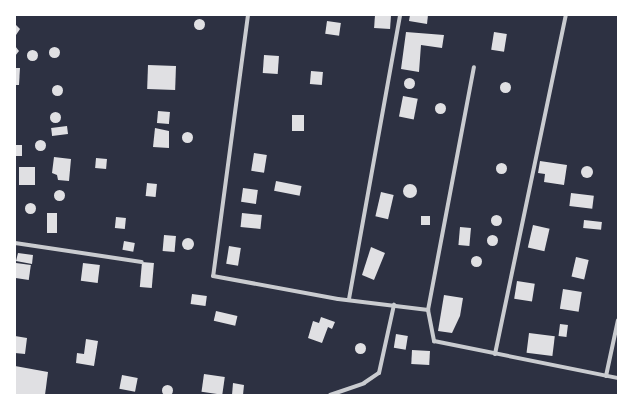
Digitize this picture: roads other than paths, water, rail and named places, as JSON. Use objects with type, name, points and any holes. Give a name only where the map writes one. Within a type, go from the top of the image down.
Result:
[{"type":"street","points":[[248,15],[213,276],[349,299],[428,310]]},
{"type":"street","points":[[349,299],[400,15]]},
{"type":"street","points":[[495,354],[566,15]]},
{"type":"street","points":[[474,67],[428,310],[434,341],[618,378]]},
{"type":"street","points":[[15,243],[142,262]]},
{"type":"street","points":[[330,395],[364,383],[379,373],[394,305]]},
{"type":"street","points":[[606,376],[618,320]]}]
